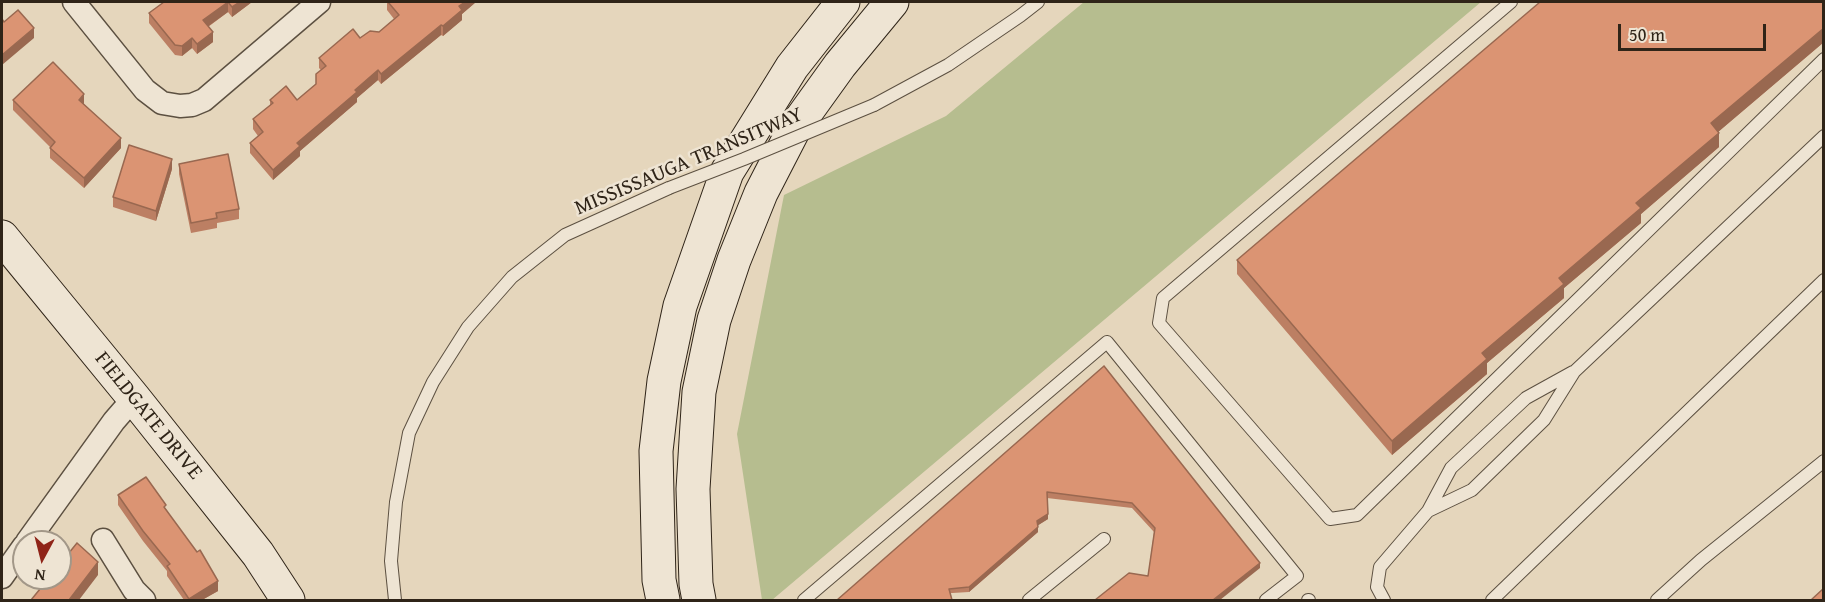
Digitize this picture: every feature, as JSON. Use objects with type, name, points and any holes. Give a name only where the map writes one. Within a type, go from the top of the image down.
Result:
[{"type":"main road","points":[[663,600],[658,558],[657,451],[664,381],[680,306],[727,172],[792,67],[843,2]]},
{"type":"main road","points":[[702,595],[693,489],[699,392],[714,320],[734,260],[761,193],[794,129],[840,65],[892,2]]},
{"type":"main road","name":"FIELDGATE DRIVE","points":[[2,237],[258,554],[288,600]]},
{"type":"street","points":[[74,2],[145,90],[162,103],[180,106],[192,105],[204,100],[319,2]]},
{"type":"street","points":[[36,530],[114,421],[134,398]]},
{"type":"street","points":[[103,540],[134,597]]},
{"type":"street","points":[[2,577],[12,563]]},
{"type":"lane","name":"MISSISSAUGA TRANSITWAY","points":[[395,600],[391,561],[395,513],[409,434],[433,382],[468,327],[512,277],[565,235],[669,188],[874,105],[948,65],[1038,2]]},
{"type":"lane","points":[[1511,2],[1163,298],[1159,322],[1330,519],[1357,515],[1824,59]]},
{"type":"lane","points":[[1428,511],[1472,490],[1544,420],[1574,372],[1824,136]]},
{"type":"lane","points":[[1492,600],[1824,280]]},
{"type":"lane","points":[[804,600],[1107,342],[1297,576],[1266,600]]},
{"type":"lane","points":[[1384,600],[1377,587],[1380,567],[1428,511],[1451,468],[1526,398],[1574,372]]},
{"type":"lane","points":[[1657,600],[1701,560],[1824,461]]},
{"type":"lane","points":[[1029,600],[1104,539]]},
{"type":"green space","points":[[1084,2],[1481,2],[772,600],[762,600],[737,434],[784,195],[946,116]]},
{"type":"building","points":[[164,2],[228,2],[203,20],[213,32],[197,44],[192,38],[182,46],[175,45],[149,13]]},
{"type":"building","points":[[228,2],[240,2],[232,7]]},
{"type":"building","points":[[388,2],[465,2],[459,6],[462,10],[443,26],[441,25],[381,74],[378,70],[355,90],[357,92],[297,143],[300,146],[273,170],[250,143],[263,132],[253,119],[273,103],[270,100],[286,86],[297,100],[316,84],[316,74],[326,66],[319,58],[353,29],[360,38],[370,31],[379,32],[399,15]]},
{"type":"building","points":[[1540,2],[1824,2],[1824,28],[1711,123],[1719,133],[1636,203],[1641,208],[1559,278],[1564,284],[1482,353],[1487,359],[1392,441],[1237,260]]},
{"type":"building","points":[[18,10],[34,28],[2,55],[2,19],[4,22]]},
{"type":"building","points":[[53,62],[84,94],[79,100],[121,138],[84,178],[50,148],[55,142],[13,100]]},
{"type":"building","points":[[129,145],[172,159],[156,211],[113,197]]},
{"type":"building","points":[[228,154],[239,209],[216,213],[217,218],[191,223],[179,164]]},
{"type":"building","points":[[1104,366],[1260,563],[1213,600],[1095,600],[1129,573],[1148,576],[1155,528],[1132,503],[1047,492],[1048,514],[1037,521],[1038,527],[969,587],[949,589],[952,600],[837,600]]},
{"type":"building","points":[[146,477],[166,505],[164,507],[197,552],[200,550],[218,581],[189,599],[167,566],[170,564],[118,495]]},
{"type":"building","points":[[77,543],[98,562],[69,600],[31,600],[39,590],[72,590],[72,549]]},
{"type":"building","points":[[1824,588],[1824,600],[1811,600]]}]
